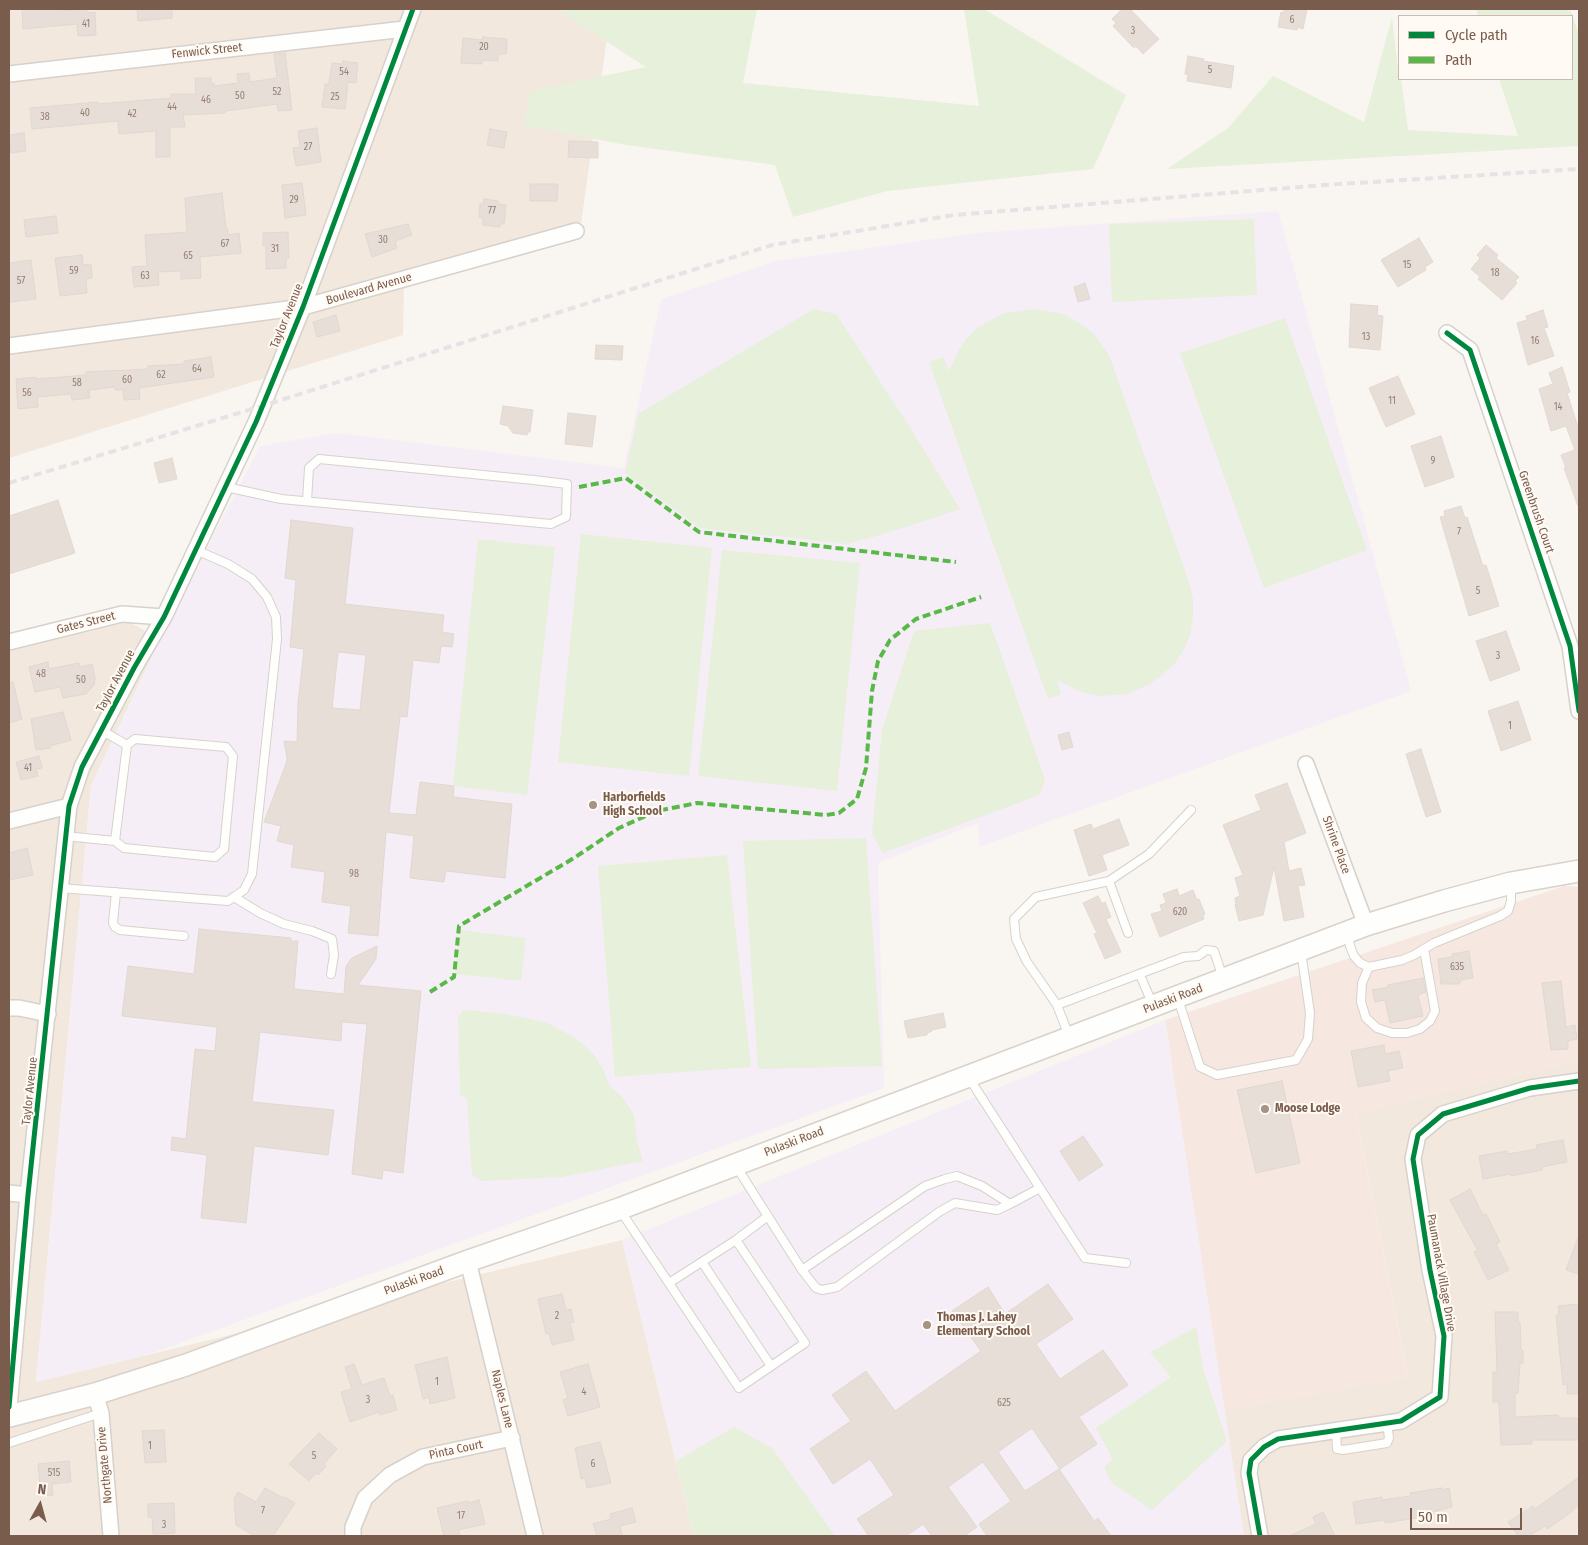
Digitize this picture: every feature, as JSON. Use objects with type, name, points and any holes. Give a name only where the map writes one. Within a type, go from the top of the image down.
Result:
[{"type":"main road","name":"Pulaski Road","points":[[9,1416],[98,1403],[186,1365],[619,1209],[1357,929],[1444,901],[1510,883],[1579,871]]},
{"type":"street","name":"Taylor Avenue","points":[[9,1407],[28,1195],[69,806],[82,767],[134,668],[164,618],[256,422],[303,307],[413,9]]},
{"type":"street","name":"Fenwick Street","points":[[9,74],[405,29]]},
{"type":"street","name":"Boulevard Avenue","points":[[9,346],[303,307],[576,231]]},
{"type":"street","name":"Greenbrush Court","points":[[1447,333],[1470,350],[1570,646],[1579,711]]},
{"type":"street","name":"Gates Street","points":[[9,642],[122,614],[164,618]]},
{"type":"street","name":"Shrine Place","points":[[1306,764],[1357,929]]},
{"type":"street","points":[[9,821],[69,806]]},
{"type":"street","points":[[9,1008],[19,1008],[48,1014]]},
{"type":"street","name":"Paumanack Village Drive","points":[[1260,1536],[1249,1473],[1251,1460],[1264,1446],[1278,1439],[1402,1421],[1440,1396],[1444,1336],[1430,1270],[1412,1159],[1418,1136],[1443,1114],[1530,1088],[1579,1081]]},
{"type":"street","points":[[9,1193],[28,1195]]},
{"type":"street","name":"Naples Lane","points":[[468,1262],[535,1536]]},
{"type":"street","name":"Northgate Drive","points":[[98,1403],[110,1536]]},
{"type":"street","name":"Pinta Court","points":[[353,1536],[353,1526],[365,1498],[390,1475],[423,1457],[512,1438]]},
{"type":"lane","points":[[226,487],[281,499],[551,524],[566,516],[567,484],[319,459],[309,468],[307,501]]},
{"type":"lane","points":[[60,888],[228,901],[244,890],[252,874],[277,639],[276,617],[267,597],[252,579],[228,564],[196,550]]},
{"type":"lane","points":[[101,730],[127,744]]},
{"type":"lane","points":[[65,836],[116,841],[124,848],[215,856],[224,849],[233,756],[226,747],[134,739],[127,744],[116,841]]},
{"type":"lane","points":[[1070,1038],[1058,1005],[1027,962],[1016,939],[1014,919],[1036,898],[1109,881],[1150,854],[1191,810]]},
{"type":"lane","points":[[1109,881],[1128,932]]},
{"type":"lane","points":[[1357,929],[1350,946],[1354,956],[1360,963],[1369,967],[1402,960],[1456,933],[1508,911],[1511,901],[1510,883]]},
{"type":"lane","points":[[116,892],[113,922],[120,930],[184,936]]},
{"type":"lane","points":[[234,897],[260,913],[284,924],[332,938],[334,955],[331,974]]},
{"type":"lane","points":[[1369,967],[1362,983],[1361,1002],[1366,1018],[1377,1028],[1392,1033],[1420,1029],[1430,1021],[1435,1011],[1424,949]]},
{"type":"lane","points":[[1058,1005],[1184,957],[1198,956],[1206,950],[1214,951],[1224,979]]},
{"type":"lane","points":[[1178,997],[1200,1067],[1217,1075],[1296,1060],[1308,1039],[1310,1012],[1301,950]]},
{"type":"lane","points":[[1140,974],[1154,1006]]},
{"type":"lane","points":[[968,1076],[1085,1258],[1126,1263]]},
{"type":"lane","points":[[735,1165],[802,1270],[816,1288],[822,1290],[837,1287],[939,1212],[955,1203],[997,1210],[1040,1188]]},
{"type":"lane","points":[[802,1270],[925,1186],[945,1178],[957,1176],[982,1186],[1010,1204]]},
{"type":"lane","points":[[619,1209],[739,1388],[805,1343],[736,1240]]},
{"type":"lane","points":[[669,1283],[736,1240],[768,1216]]},
{"type":"lane","points":[[702,1262],[771,1366]]},
{"type":"lane","points":[[9,1443],[98,1403]]},
{"type":"shaded area","points":[[9,9],[611,9],[579,238],[404,286],[403,335],[9,458]]},
{"type":"shaded area","name":"Harborfields High School","points":[[1278,211],[1411,691],[979,847],[978,823],[878,863],[884,1088],[147,1355],[36,1382],[91,786],[160,639],[260,446],[337,433],[624,468],[661,299],[776,261],[977,233]]},
{"type":"shaded area","points":[[129,622],[160,639],[91,786],[36,1382],[622,1240],[694,1536],[9,1536],[9,651]]},
{"type":"shaded area","points":[[1564,886],[1579,887],[1579,1061],[1356,1114],[1408,1378],[1224,1410],[1165,1020]]},
{"type":"shaded area","name":"Thomas J. Lahey Elementary School","points":[[1165,1020],[1244,1536],[694,1536],[622,1240]]},
{"type":"shaded area","points":[[1579,1061],[1579,1536],[1244,1536],[1224,1410],[1408,1377],[1356,1113]]},
{"type":"green space","points":[[556,9],[757,9],[743,83],[979,106],[964,9],[984,9],[1126,95],[1093,169],[887,191],[793,217],[775,165],[626,145],[523,125],[531,91],[646,67]]},
{"type":"green space","points":[[1476,9],[1570,9],[1572,15],[1478,15]]},
{"type":"green space","points":[[1392,17],[1398,80],[1401,80],[1408,130],[1518,136],[1499,80],[1573,80],[1573,17],[1579,34],[1579,146],[1167,169],[1228,128],[1273,76],[1364,122]]},
{"type":"green space","points":[[1254,219],[1257,295],[1112,302],[1109,224]]},
{"type":"green space","points":[[814,309],[836,314],[909,426],[960,509],[847,544],[700,528],[625,473],[638,414]]},
{"type":"green space","points":[[1035,309],[1063,314],[1079,323],[1093,333],[1109,355],[1189,582],[1193,599],[1193,617],[1190,635],[1184,649],[1175,663],[1162,675],[1148,685],[1126,694],[1101,696],[1081,692],[1057,680],[1061,694],[1048,699],[929,362],[943,357],[949,371],[966,339],[977,328],[1004,313]]},
{"type":"green space","points":[[1285,318],[1367,550],[1264,588],[1180,353]]},
{"type":"green space","points":[[581,534],[712,548],[689,776],[558,762]]},
{"type":"green space","points":[[478,539],[555,547],[527,795],[453,786]]},
{"type":"green space","points":[[722,550],[860,563],[837,791],[698,776]]},
{"type":"green space","points":[[990,623],[1045,779],[1040,795],[883,853],[872,834],[882,730],[914,631]]},
{"type":"green space","points":[[866,838],[882,1066],[758,1069],[743,841]]},
{"type":"green space","points":[[727,855],[751,1067],[615,1077],[598,866]]},
{"type":"green space","points":[[460,930],[526,938],[521,981],[455,974]]},
{"type":"green space","points":[[464,1010],[498,1013],[546,1022],[584,1045],[594,1055],[604,1071],[609,1085],[623,1098],[634,1115],[637,1141],[643,1161],[562,1177],[481,1181],[472,1174],[467,1099],[460,1094],[458,1017]]},
{"type":"green space","points":[[1196,1327],[1203,1368],[1227,1441],[1152,1510],[1112,1483],[1104,1467],[1113,1459],[1096,1428],[1171,1377],[1150,1352]]},
{"type":"green space","points":[[734,1427],[772,1448],[835,1536],[694,1536],[676,1461]]},
{"type":"building","points":[[22,9],[59,9],[60,11],[87,9],[87,13],[95,12],[96,35],[78,36],[77,24],[23,29]]},
{"type":"building","points":[[137,9],[172,9],[172,18],[138,21]]},
{"type":"building","points":[[1122,9],[1130,9],[1159,39],[1143,54],[1136,46],[1134,48],[1113,26],[1116,23],[1112,19]]},
{"type":"building","points":[[1284,9],[1307,9],[1303,29],[1297,27],[1297,30],[1278,27],[1281,12],[1284,13]]},
{"type":"building","points":[[483,37],[507,39],[506,54],[498,54],[498,61],[482,60],[482,64],[461,63],[463,38],[482,40]]},
{"type":"building","points":[[285,53],[292,110],[278,111],[277,104],[225,111],[225,113],[183,115],[185,127],[170,127],[170,157],[156,157],[156,131],[119,134],[118,121],[32,129],[30,108],[171,98],[171,94],[196,94],[195,78],[211,78],[211,83],[214,83],[214,86],[238,83],[237,74],[249,73],[250,82],[277,78],[274,54]]},
{"type":"building","points":[[1188,56],[1204,59],[1203,61],[1234,66],[1231,88],[1187,81],[1188,75],[1185,74]]},
{"type":"building","points":[[343,61],[358,63],[356,83],[348,82],[345,109],[322,107],[325,84],[329,84],[332,63],[343,64]]},
{"type":"building","points":[[317,128],[321,162],[296,166],[293,148],[300,147],[298,131]]},
{"type":"building","points":[[490,129],[507,132],[504,148],[487,145]]},
{"type":"building","points":[[24,133],[26,151],[11,153],[9,135]]},
{"type":"building","points":[[569,141],[598,142],[598,158],[568,157]]},
{"type":"building","points":[[302,183],[306,215],[285,218],[282,185]]},
{"type":"building","points":[[530,184],[558,184],[557,201],[530,201]]},
{"type":"building","points":[[222,193],[226,229],[228,229],[228,235],[239,233],[241,253],[200,257],[201,278],[181,279],[181,271],[158,272],[159,285],[134,287],[132,267],[147,266],[145,235],[187,232],[185,198]]},
{"type":"building","points":[[484,199],[498,201],[498,204],[506,205],[504,224],[500,224],[500,227],[483,225],[483,218],[479,217],[480,204],[483,204]]},
{"type":"building","points":[[56,216],[58,233],[26,237],[24,220]]},
{"type":"building","points":[[408,224],[412,235],[395,241],[397,248],[372,257],[365,234]]},
{"type":"building","points":[[288,232],[289,258],[286,258],[286,268],[266,269],[266,246],[263,246],[263,233]]},
{"type":"building","points":[[1419,238],[1433,262],[1425,267],[1426,270],[1398,287],[1381,260]]},
{"type":"building","points":[[1486,245],[1498,255],[1496,258],[1519,277],[1515,281],[1517,283],[1502,300],[1478,279],[1480,277],[1471,269],[1480,258],[1477,255]]},
{"type":"building","points":[[82,255],[83,265],[91,264],[92,278],[86,279],[87,293],[60,296],[55,258]]},
{"type":"building","points":[[31,260],[36,299],[9,302],[9,263]]},
{"type":"building","points":[[1085,283],[1090,299],[1078,302],[1074,287]]},
{"type":"building","points":[[1351,304],[1378,306],[1377,315],[1383,316],[1380,350],[1349,347]]},
{"type":"building","points":[[1543,310],[1548,327],[1544,328],[1554,356],[1528,365],[1517,323],[1527,320],[1526,316]]},
{"type":"building","points":[[336,315],[340,331],[317,337],[313,322]]},
{"type":"building","points":[[596,345],[623,346],[622,360],[595,359]]},
{"type":"building","points":[[211,357],[214,377],[139,388],[140,399],[124,400],[123,390],[115,390],[115,387],[89,390],[90,398],[72,400],[71,394],[37,397],[38,407],[18,409],[16,379],[86,375],[86,372],[148,369],[148,366],[184,364],[184,361]]},
{"type":"building","points":[[1562,367],[1570,392],[1567,393],[1579,430],[1578,506],[1561,455],[1575,450],[1566,426],[1551,431],[1539,389],[1553,384],[1549,373]]},
{"type":"building","points":[[1398,376],[1415,414],[1386,427],[1369,388]]},
{"type":"building","points":[[503,406],[533,410],[530,432],[527,435],[513,433],[508,426],[500,424]]},
{"type":"building","points":[[568,413],[596,416],[592,447],[565,444]]},
{"type":"building","points":[[1441,436],[1454,477],[1425,487],[1411,446]]},
{"type":"building","points":[[172,458],[177,479],[159,483],[154,463]]},
{"type":"building","points":[[58,500],[75,553],[9,574],[9,516]]},
{"type":"building","points":[[1461,506],[1465,518],[1467,517],[1483,566],[1486,565],[1499,606],[1469,616],[1440,517],[1445,516],[1444,511]]},
{"type":"building","points":[[291,520],[353,528],[345,604],[444,615],[442,632],[454,634],[452,647],[441,646],[439,663],[413,660],[407,717],[400,716],[389,813],[416,815],[420,782],[454,786],[453,797],[512,804],[505,878],[446,871],[444,882],[410,878],[414,836],[386,832],[378,936],[348,933],[351,906],[322,902],[325,872],[291,867],[294,845],[277,841],[281,826],[264,822],[286,764],[287,758],[284,741],[297,742],[298,704],[304,649],[290,647],[296,580],[285,578]],"holes":[[[338,652],[366,655],[360,710],[332,708]]]},
{"type":"building","points":[[1506,631],[1520,670],[1490,681],[1476,641]]},
{"type":"building","points":[[48,662],[49,669],[79,663],[80,667],[92,664],[95,678],[94,685],[86,694],[63,698],[60,687],[35,692],[29,667]]},
{"type":"building","points":[[9,682],[13,682],[22,719],[9,723]]},
{"type":"building","points":[[1518,701],[1531,740],[1501,751],[1488,711]]},
{"type":"building","points":[[63,712],[71,740],[50,746],[51,748],[36,750],[31,719]]},
{"type":"building","points":[[1069,732],[1073,747],[1062,750],[1058,735]]},
{"type":"building","points":[[1421,749],[1441,812],[1426,817],[1406,754]]},
{"type":"building","points":[[39,756],[42,768],[36,769],[38,776],[21,780],[16,762]]},
{"type":"building","points":[[1287,783],[1306,833],[1284,842],[1289,871],[1301,868],[1305,885],[1298,886],[1304,917],[1284,921],[1274,867],[1263,915],[1239,921],[1235,898],[1240,896],[1235,878],[1243,875],[1223,825],[1261,810],[1255,795]]},
{"type":"building","points":[[1119,819],[1129,845],[1102,855],[1107,870],[1089,876],[1074,830],[1091,824],[1093,829]]},
{"type":"building","points":[[27,848],[33,875],[9,880],[9,853]]},
{"type":"building","points":[[1177,889],[1179,896],[1193,890],[1205,914],[1203,915],[1204,919],[1160,937],[1151,914],[1162,911],[1160,905],[1166,903],[1163,894]]},
{"type":"building","points":[[1098,896],[1102,904],[1105,902],[1111,917],[1106,919],[1121,952],[1105,959],[1094,934],[1097,933],[1083,903]]},
{"type":"building","points":[[199,929],[291,938],[291,941],[298,941],[294,989],[344,994],[346,966],[352,958],[377,946],[376,959],[358,985],[421,991],[403,1173],[383,1170],[382,1179],[352,1174],[367,1024],[342,1022],[341,1041],[260,1032],[252,1102],[334,1110],[328,1155],[254,1146],[246,1223],[201,1218],[207,1155],[171,1150],[172,1137],[186,1139],[195,1049],[215,1051],[217,1027],[122,1016],[128,966],[194,974]]},
{"type":"building","points":[[1469,951],[1473,978],[1461,980],[1459,984],[1441,984],[1438,959],[1452,957],[1452,954]]},
{"type":"building","points":[[1423,978],[1426,992],[1418,995],[1423,1016],[1390,1023],[1385,1000],[1375,1002],[1372,990]]},
{"type":"building","points":[[1561,981],[1566,1027],[1575,1025],[1577,1039],[1568,1041],[1568,1049],[1551,1050],[1542,983]]},
{"type":"building","points":[[943,1013],[946,1027],[932,1030],[927,1035],[908,1038],[904,1021]]},
{"type":"building","points":[[1384,1045],[1385,1054],[1399,1051],[1403,1068],[1388,1071],[1390,1081],[1358,1087],[1351,1051]]},
{"type":"building","name":"Moose Lodge","points":[[1282,1081],[1300,1163],[1256,1173],[1237,1090]]},
{"type":"building","points":[[1083,1136],[1103,1165],[1079,1181],[1060,1151]]},
{"type":"building","points":[[1563,1140],[1567,1162],[1542,1167],[1542,1170],[1483,1179],[1479,1156],[1507,1151],[1508,1154],[1537,1149],[1536,1145]]},
{"type":"building","points":[[1470,1189],[1483,1215],[1486,1214],[1500,1242],[1496,1244],[1509,1270],[1488,1280],[1474,1252],[1478,1251],[1450,1200]]},
{"type":"building","points":[[1579,1238],[1579,1274],[1566,1270]]},
{"type":"building","points":[[1048,1284],[1073,1319],[1036,1344],[1060,1379],[1103,1350],[1128,1385],[1079,1417],[1097,1444],[1060,1469],[1032,1428],[998,1452],[1025,1491],[1059,1469],[1094,1521],[1098,1518],[1111,1536],[987,1536],[979,1524],[1011,1501],[983,1462],[948,1487],[977,1527],[964,1536],[932,1536],[923,1524],[906,1536],[869,1536],[857,1519],[894,1495],[870,1459],[833,1484],[810,1449],[851,1421],[832,1395],[866,1371],[895,1411],[981,1351],[952,1311],[988,1287],[1005,1314]]},
{"type":"building","points":[[562,1294],[566,1310],[571,1309],[574,1322],[570,1323],[574,1340],[552,1345],[549,1333],[546,1334],[538,1299]]},
{"type":"building","points":[[1579,1304],[1579,1394],[1567,1394],[1567,1384],[1563,1385],[1556,1315],[1559,1315],[1558,1306]]},
{"type":"building","points":[[1495,1312],[1518,1312],[1518,1322],[1520,1322],[1523,1363],[1520,1363],[1518,1393],[1515,1393],[1515,1417],[1558,1415],[1558,1418],[1579,1418],[1579,1440],[1532,1440],[1532,1444],[1501,1445],[1499,1402],[1493,1402],[1493,1372],[1497,1372]]},
{"type":"building","points":[[447,1357],[455,1398],[430,1404],[429,1397],[423,1399],[415,1365]]},
{"type":"building","points":[[354,1364],[362,1385],[384,1378],[390,1396],[393,1395],[397,1410],[380,1415],[379,1412],[350,1422],[341,1392],[352,1389],[345,1367]]},
{"type":"building","points":[[588,1364],[600,1407],[568,1416],[563,1400],[568,1398],[560,1372]]},
{"type":"building","points":[[164,1430],[166,1462],[145,1463],[142,1431]]},
{"type":"building","points":[[319,1433],[337,1449],[324,1464],[326,1466],[309,1481],[289,1464]]},
{"type":"building","points":[[600,1442],[611,1483],[587,1488],[585,1478],[581,1479],[575,1448]]},
{"type":"building","points":[[69,1461],[71,1482],[52,1484],[53,1495],[41,1496],[38,1464]]},
{"type":"building","points":[[1579,1477],[1579,1505],[1573,1511],[1547,1529],[1545,1526],[1529,1536],[1518,1536],[1508,1522],[1533,1506],[1535,1509]]},
{"type":"building","points":[[265,1488],[295,1503],[273,1536],[255,1536],[236,1525],[234,1499],[238,1492],[256,1502]]},
{"type":"building","points":[[1441,1488],[1441,1490],[1449,1488],[1452,1507],[1433,1512],[1434,1515],[1385,1523],[1385,1520],[1356,1524],[1353,1502],[1382,1497],[1382,1500],[1411,1496],[1410,1493]]},
{"type":"building","points":[[479,1500],[485,1524],[458,1530],[460,1535],[444,1536],[437,1508]]},
{"type":"building","points":[[174,1503],[175,1533],[153,1534],[152,1517],[148,1517],[148,1504]]},
{"type":"building","points":[[632,1508],[636,1522],[620,1526],[622,1536],[597,1536],[593,1524],[611,1519],[610,1514]]},
{"type":"building","points":[[1323,1512],[1335,1536],[1289,1536],[1316,1524],[1313,1517]]},
{"type":"railway","points":[[9,483],[262,406],[772,245],[954,215],[1324,185],[1579,169]]},
{"type":"marked path","points":[[579,487],[626,478],[699,532],[956,562]]},
{"type":"marked path","points":[[430,992],[454,977],[459,926],[574,858],[619,828],[657,811],[697,803],[826,815],[839,813],[857,799],[866,768],[872,691],[878,661],[890,640],[916,619],[981,597]]},
{"type":"cycle path","points":[[9,1407],[28,1195],[69,806],[82,767],[134,668],[164,617],[256,422],[303,307],[413,9]]},
{"type":"cycle path","points":[[1447,333],[1470,350],[1570,646],[1579,711]]},
{"type":"cycle path","points":[[1260,1536],[1249,1473],[1251,1460],[1264,1447],[1278,1439],[1401,1421],[1440,1397],[1444,1336],[1430,1270],[1413,1159],[1418,1135],[1443,1114],[1530,1088],[1579,1081]]},
{"type":"place","name":"Harborfields High School","points":[[593,805]]},
{"type":"place","name":"Moose Lodge","points":[[1265,1109]]},
{"type":"place","name":"Thomas J. Lahey Elementary School","points":[[927,1325]]}]
